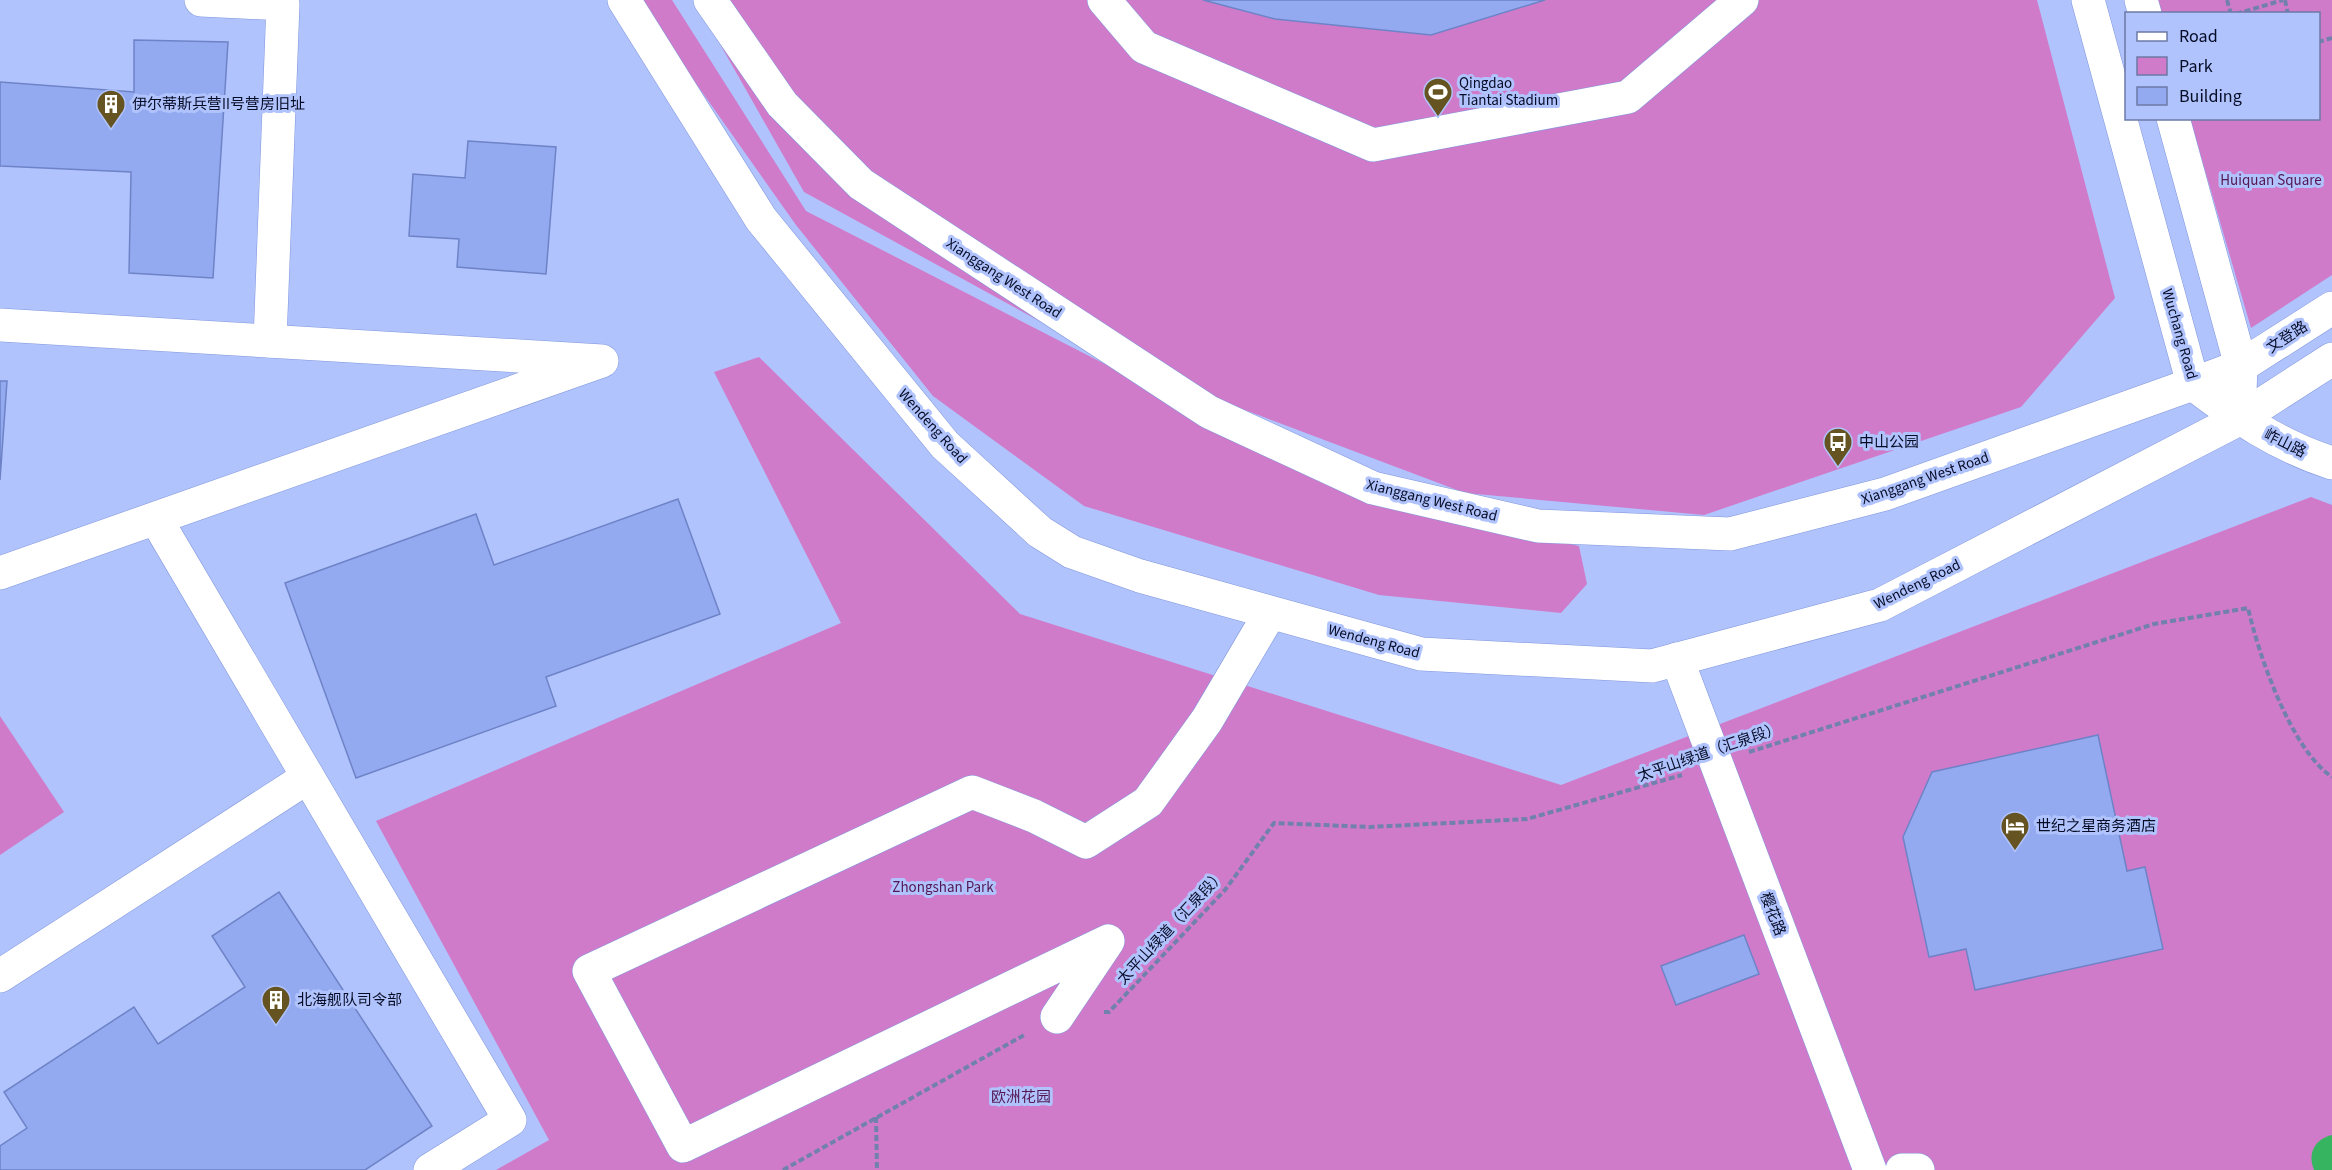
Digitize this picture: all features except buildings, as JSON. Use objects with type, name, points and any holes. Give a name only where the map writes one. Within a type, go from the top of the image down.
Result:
[{"type":"main road","points":[[201,0],[283,4],[270,341]]},
{"type":"main road","name":"Wendeng Road","points":[[624,0],[761,219],[945,445],[1040,532],[1072,552],[1140,576],[1421,654],[1652,666],[1880,605],[2239,419],[2332,358]]},
{"type":"main road","name":"Xianggang West Road","points":[[710,0],[782,104],[861,184],[1209,412],[1372,488],[1538,526],[1730,534],[1885,494],[2241,366]]},
{"type":"main road","points":[[1104,0],[1144,46],[1374,145],[1628,97],[1742,0]]},
{"type":"main road","name":"Wuchang Road","points":[[2088,0],[2193,384],[2239,419]]},
{"type":"main road","points":[[2174,120],[2241,366],[2239,419]]},
{"type":"main road","name":"文登路","points":[[2241,366],[2332,308]]},
{"type":"main road","points":[[0,325],[602,361],[0,573]]},
{"type":"main road","name":"岞山路","points":[[2239,419],[2299,452],[2332,463]]},
{"type":"main road","points":[[156,519],[510,1120],[430,1170]]},
{"type":"main road","points":[[1057,1017],[1108,941],[683,1146],[589,971],[972,792],[1034,816],[1086,842],[1148,802],[1207,720],[1270,613]]},
{"type":"main road","name":"樱花路","points":[[1677,659],[1869,1170]]},
{"type":"main road","points":[[0,976],[308,777]]},
{"type":"main road","points":[[1902,1170],[1918,1170]]},
{"type":"path","points":[[2243,12],[2284,0]]},
{"type":"path","name":"太平山绿道（汇泉段）","points":[[1057,1017],[1109,1012],[1225,890],[1275,823],[1370,827],[1527,819],[1645,787],[2154,624],[2248,608],[2257,647],[2302,747],[2332,777]]},
{"type":"path","points":[[783,1170],[1057,1017]]},
{"type":"path","points":[[876,1117],[877,1170]]},
{"type":"green space","points":[[637,0],[672,0],[806,211],[1372,501],[1579,546],[1587,584],[1561,613],[1379,595],[1084,506],[933,396],[796,225]]},
{"type":"green space","points":[[695,0],[2037,0],[2115,298],[2021,407],[1704,515],[1465,493],[1107,358],[804,192]]},
{"type":"green space","name":"Huiquan Square","points":[[2157,0],[2332,0],[2332,275],[2251,328],[2190,120],[2320,120],[2320,12],[2161,12]]},
{"type":"green space","name":"Zhongshan Park","points":[[759,357],[1020,614],[1561,785],[2311,497],[2332,505],[2332,1170],[496,1170],[549,1140],[376,821],[841,623],[714,372]]},
{"type":"green space","points":[[0,716],[64,812],[0,855]]},
{"type":"shaded area","points":[[2332,1135],[2332,1170],[2314,1170],[2311,1158],[2314,1148],[2321,1140]]},
{"type":"place","name":"Qingdao Tiantai Stadium","points":[[1438,118]]},
{"type":"place","name":"伊尔蒂斯兵营II号营房旧址","points":[[111,130]]},
{"type":"place","name":"中山公园","points":[[1838,468]]},
{"type":"place","name":"世纪之星商务酒店","points":[[2015,852]]},
{"type":"place","name":"北海舰队司令部","points":[[276,1026]]},
{"type":"park label","name":"欧洲花园","points":[[1021,1097]]}]
